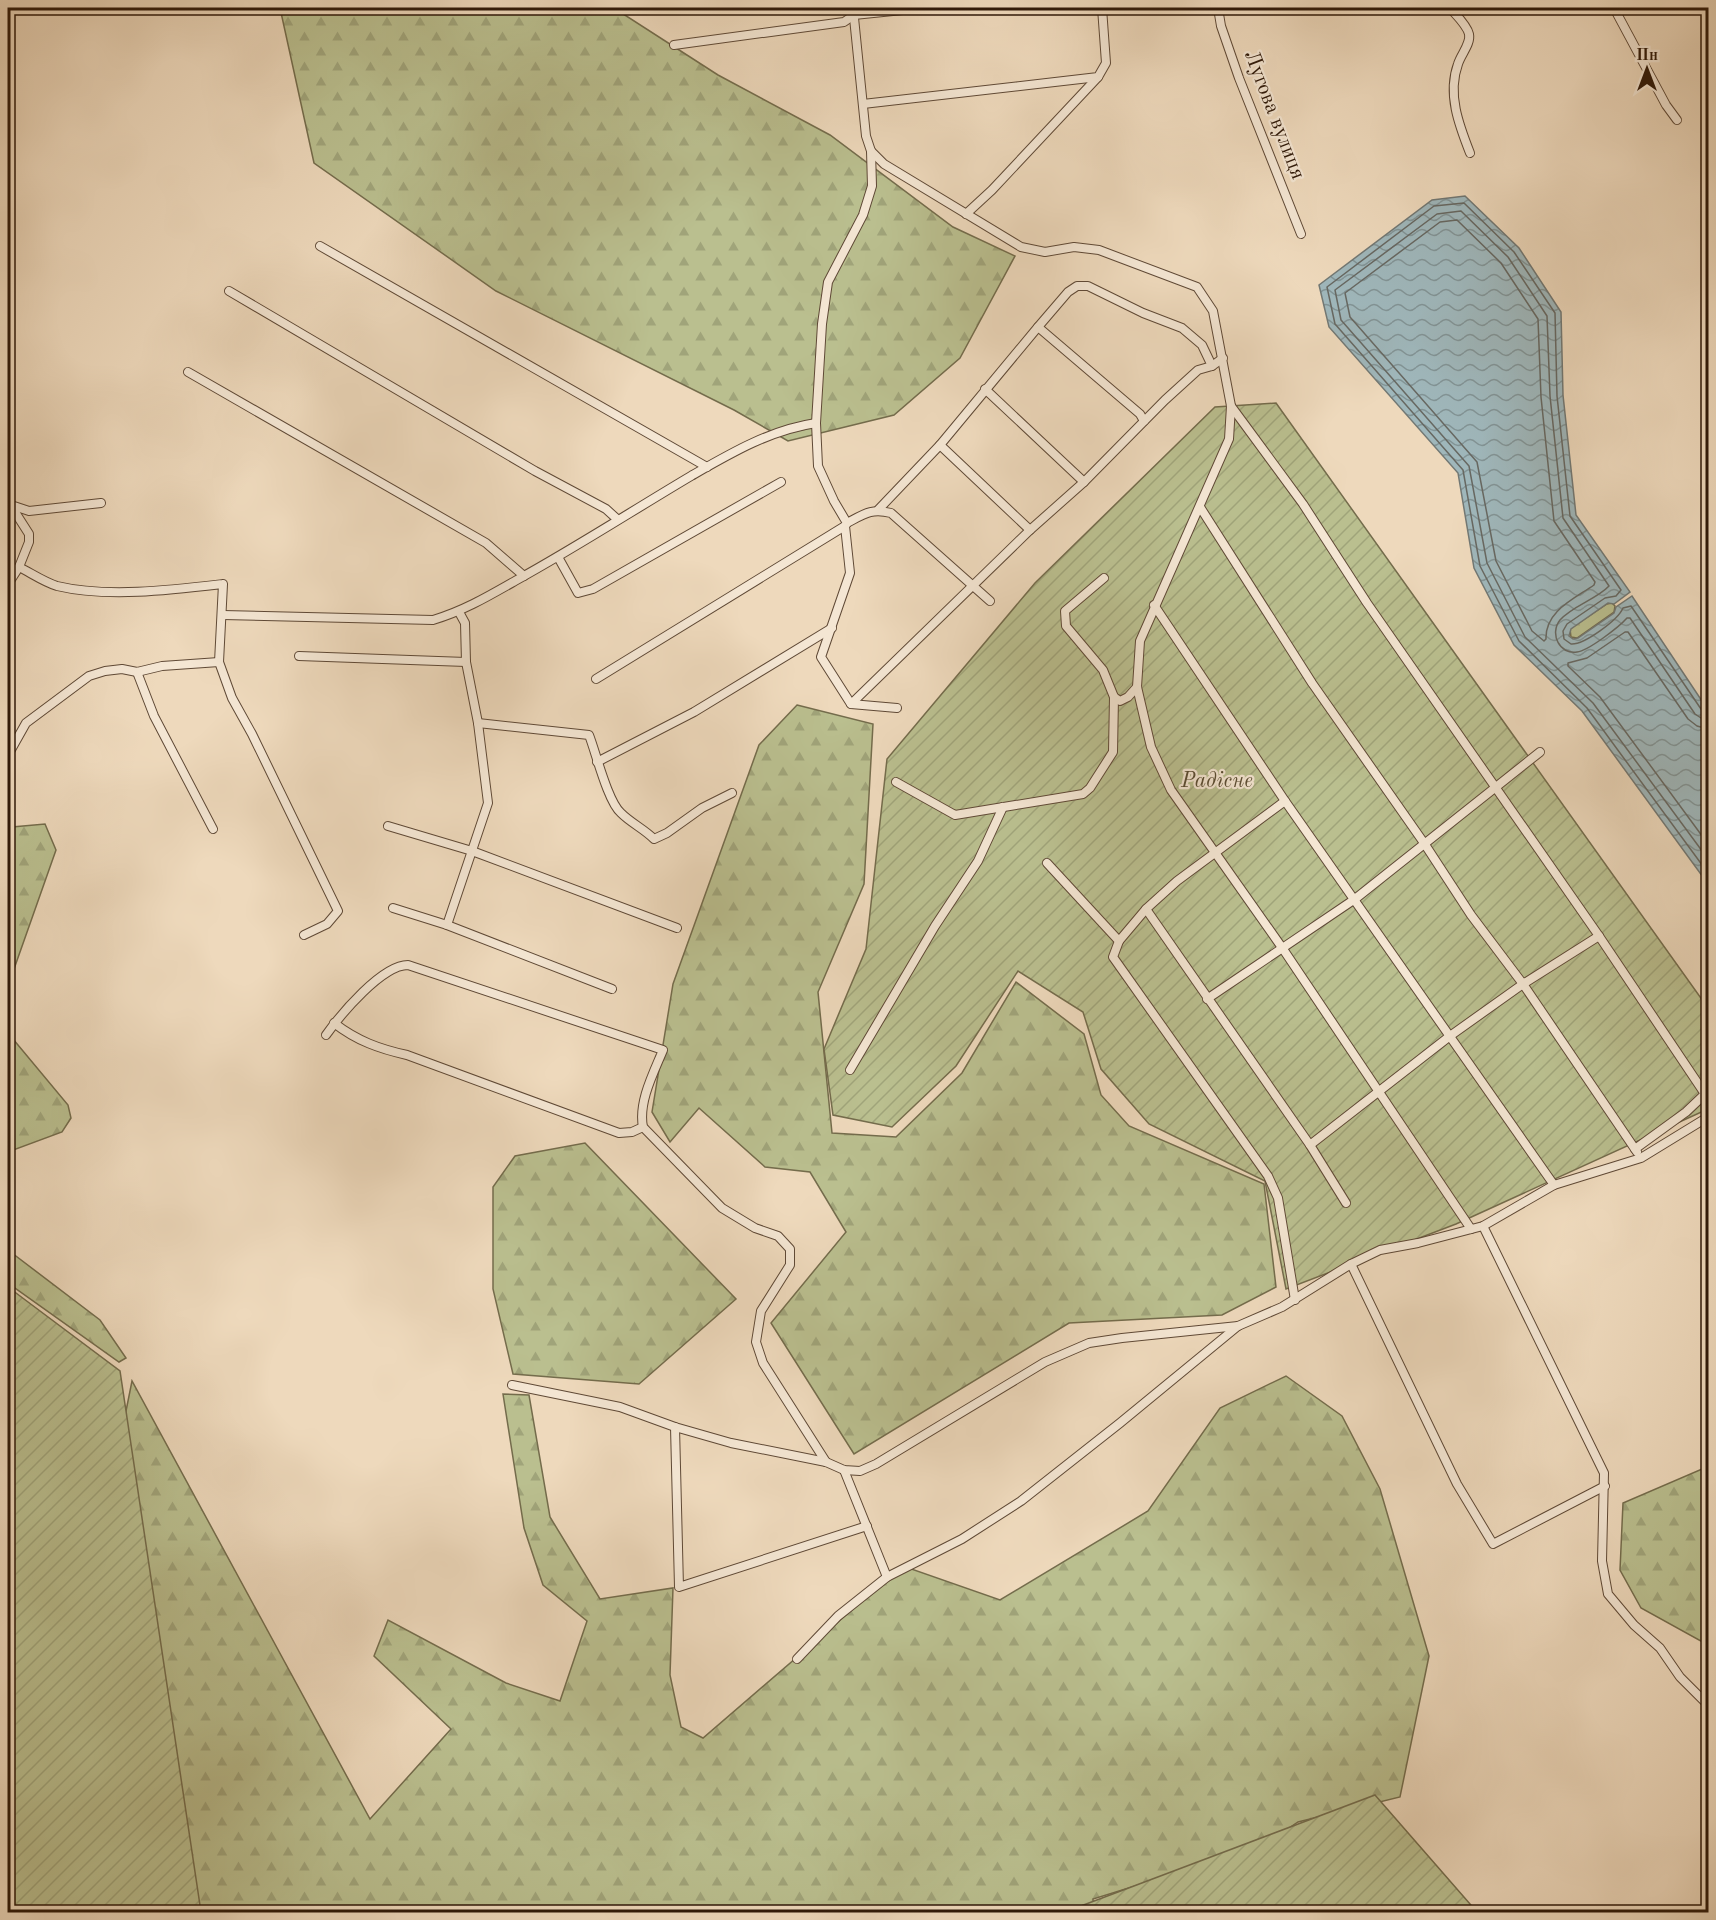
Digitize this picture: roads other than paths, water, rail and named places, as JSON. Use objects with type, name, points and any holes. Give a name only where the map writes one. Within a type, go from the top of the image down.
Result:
[{"type":"street","points":[[674,45],[844,22],[853,11],[922,8]]},
{"type":"street","points":[[966,214],[992,190],[1098,77],[1106,63],[1102,8]]},
{"type":"street","name":"Лугова вулиця","points":[[1218,8],[1221,26],[1239,78],[1301,234]]},
{"type":"street","points":[[1450,8],[1468,30],[1469,35],[1458,63],[1454,104],[1470,153]]},
{"type":"street","points":[[1614,8],[1666,105],[1677,120]]},
{"type":"street","points":[[851,704],[821,657],[850,573],[846,524],[818,466],[816,423],[822,324],[828,282],[864,215],[872,186],[871,152],[866,136],[853,11]]},
{"type":"street","points":[[863,104],[1098,77]]},
{"type":"street","points":[[871,152],[884,164],[1021,247],[1045,252],[1074,247],[1099,250],[1197,287],[1214,311],[1232,406],[1229,439],[1140,641],[1137,687],[1151,747],[1171,790],[1282,949],[1471,1229]]},
{"type":"street","points":[[320,246],[707,467]]},
{"type":"street","points":[[878,510],[940,445],[1068,292],[1077,286],[1088,286],[1143,313],[1182,328],[1202,345],[1212,366]]},
{"type":"street","points":[[229,291],[536,471],[606,509],[617,519]]},
{"type":"street","points":[[1038,327],[1140,414],[1144,422]]},
{"type":"street","points":[[851,704],[1198,370],[1212,366],[1223,358]]},
{"type":"street","points":[[188,372],[486,543],[524,576]]},
{"type":"street","points":[[985,389],[1084,482]]},
{"type":"street","points":[[1232,406],[1303,504],[1367,603],[1599,936],[1705,1094],[1686,1112],[1635,1149]]},
{"type":"street","points":[[223,615],[433,620],[459,612],[558,557],[617,519],[707,467],[758,440],[791,427],[816,423]]},
{"type":"street","points":[[940,445],[1030,530]]},
{"type":"street","points":[[558,557],[578,593],[593,589],[781,482]]},
{"type":"street","points":[[8,503],[29,511],[101,502]]},
{"type":"street","points":[[8,503],[29,534],[29,542],[19,567],[8,584]]},
{"type":"street","points":[[1200,507],[1312,683],[1424,843],[1471,915],[1523,984],[1641,1158]]},
{"type":"street","points":[[596,679],[867,512],[878,510],[891,513],[990,602]]},
{"type":"street","points":[[19,567],[54,585],[78,590],[124,591],[223,584],[219,662],[232,698],[252,734],[338,911],[327,924],[304,935]]},
{"type":"street","points":[[896,782],[955,815],[1083,794],[1090,788],[1113,752],[1114,697],[1103,670],[1066,626],[1064,619],[1065,611],[1104,578]]},
{"type":"street","points":[[1154,605],[1285,801],[1554,1185]]},
{"type":"street","points":[[447,925],[488,802],[478,723],[466,662],[465,623],[459,612]]},
{"type":"street","points":[[597,762],[694,712],[832,628]]},
{"type":"street","points":[[299,656],[466,662]]},
{"type":"street","points":[[8,755],[26,723],[88,676],[122,669],[137,672],[162,666],[219,662]]},
{"type":"street","points":[[137,672],[154,716],[213,830]]},
{"type":"street","points":[[1114,697],[1120,701],[1128,697],[1137,687]]},
{"type":"street","points":[[851,704],[897,708]]},
{"type":"street","points":[[478,723],[590,735],[597,762],[619,812],[654,839],[668,833],[702,808],[732,793]]},
{"type":"street","points":[[1207,999],[1355,899],[1540,752]]},
{"type":"street","points":[[1285,801],[1177,881],[1146,909],[1119,941],[1113,957],[1268,1176],[1278,1198],[1295,1300]]},
{"type":"street","points":[[849,1070],[935,926],[978,861],[1003,807]]},
{"type":"street","points":[[388,826],[472,851],[677,928]]},
{"type":"street","points":[[1047,863],[1119,941]]},
{"type":"street","points":[[393,908],[447,925],[612,989]]},
{"type":"street","points":[[1146,909],[1310,1145],[1346,1203]]},
{"type":"street","points":[[1310,1145],[1450,1036],[1523,984],[1599,936]]},
{"type":"street","points":[[326,1035],[357,999],[387,972],[400,964],[408,964],[663,1050],[645,1097],[641,1119],[643,1127],[722,1208],[755,1228],[778,1236],[790,1249],[790,1265],[761,1311],[756,1342],[763,1363],[826,1462]]},
{"type":"street","points":[[334,1023],[350,1035],[376,1048],[407,1055],[619,1133],[643,1127]]},
{"type":"street","points":[[797,1659],[838,1616],[887,1577],[962,1539],[1021,1501],[1238,1326],[1295,1300],[1351,1264],[1380,1250],[1418,1243],[1483,1226],[1554,1185],[1641,1158],[1708,1117]]},
{"type":"street","points":[[1483,1226],[1604,1473],[1602,1561],[1608,1594],[1634,1625],[1660,1648],[1680,1677],[1708,1705]]},
{"type":"street","points":[[1351,1264],[1457,1484],[1493,1544],[1605,1486]]},
{"type":"street","points":[[512,1385],[620,1407],[675,1427],[731,1443],[826,1462],[844,1470],[860,1471],[876,1464],[1045,1362],[1089,1343],[1238,1326]]},
{"type":"street","points":[[675,1427],[679,1587],[867,1526]]},
{"type":"street","points":[[844,1470],[887,1577]]},
{"type":"water","points":[[1465,196],[1519,248],[1561,312],[1563,395],[1576,515],[1630,592],[1614,604],[1608,603],[1571,629],[1569,636],[1573,639],[1578,638],[1614,613],[1616,607],[1632,596],[1708,710],[1708,884],[1582,711],[1514,645],[1474,568],[1458,473],[1329,327],[1319,285],[1432,200]]},
{"type":"park label","name":"Радісне","points":[[1217,781]]}]
